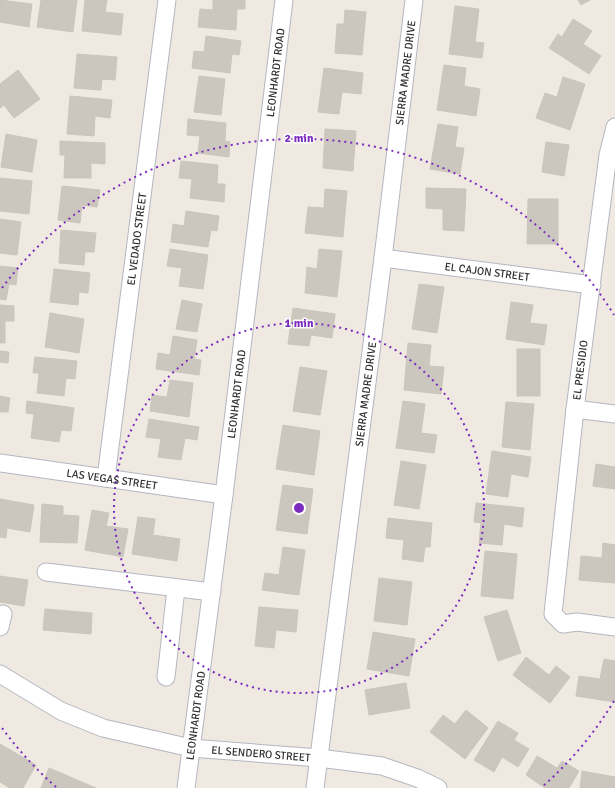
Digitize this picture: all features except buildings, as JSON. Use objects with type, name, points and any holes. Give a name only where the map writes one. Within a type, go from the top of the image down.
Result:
[{"type":"street","name":"EL VEDADO STREET","points":[[106,478],[167,0]]},
{"type":"street","name":"LEONHARDT ROAD","points":[[186,788],[212,592],[284,0]]},
{"type":"street","name":"SIERRA MADRE DRIVE","points":[[315,788],[383,258],[414,0]]},
{"type":"street","name":"EL PRESIDIO","points":[[615,127],[608,156],[575,409],[552,614],[563,624],[576,622],[615,627]]},
{"type":"street","name":"EL CAJON STREET","points":[[383,258],[592,285]]},
{"type":"street","points":[[575,409],[615,414]]},
{"type":"street","name":"LAS VEGAS STREET","points":[[0,463],[224,495]]},
{"type":"street","points":[[46,572],[176,589],[212,592]]},
{"type":"street","points":[[166,677],[176,589]]},
{"type":"street","name":"EL SENDERO STREET","points":[[0,674],[61,711],[82,721],[103,728],[191,748],[319,758],[382,766],[417,778],[438,788]]}]
